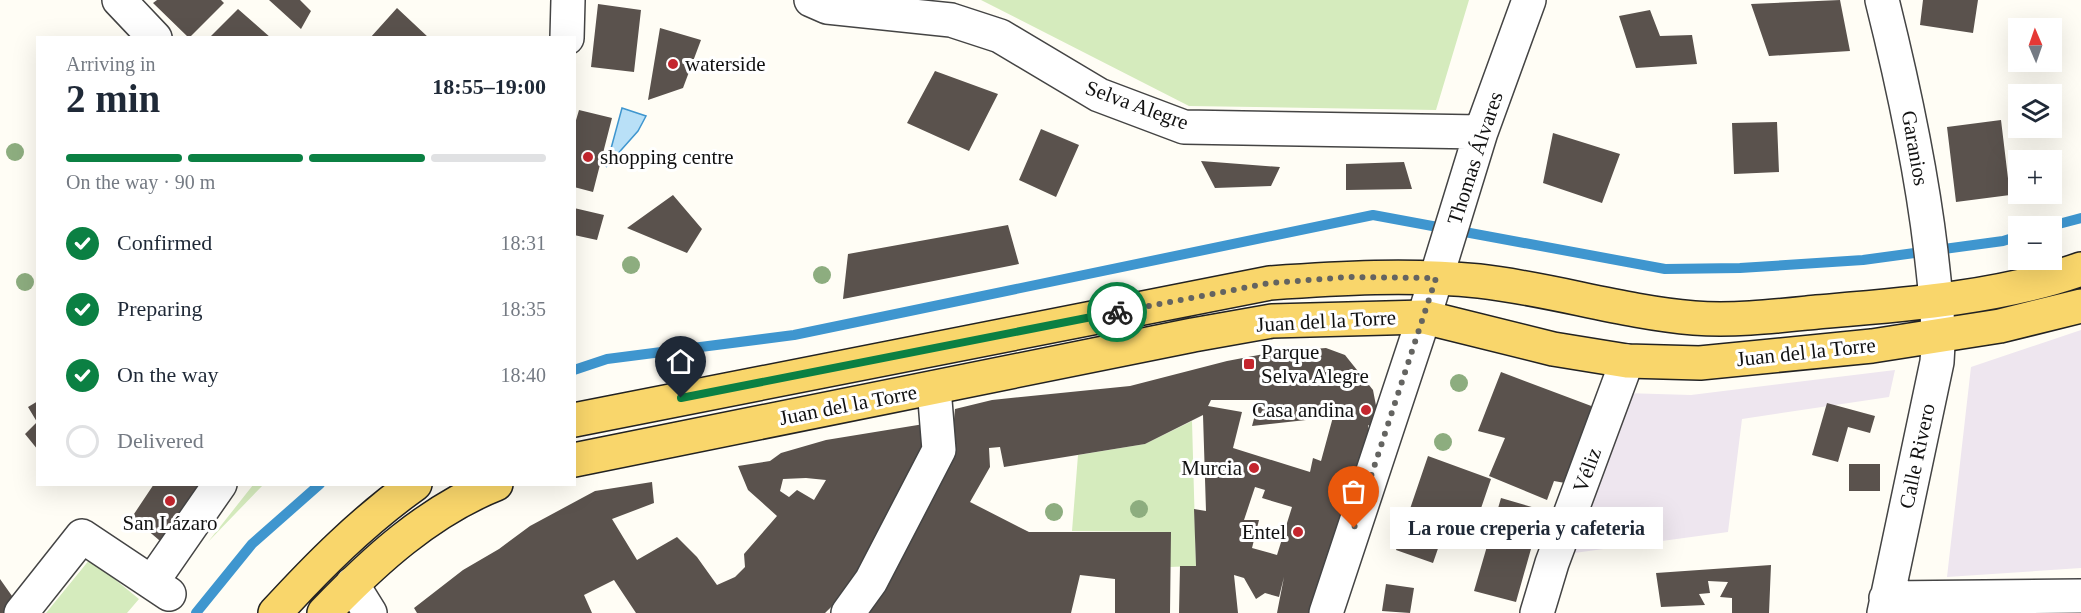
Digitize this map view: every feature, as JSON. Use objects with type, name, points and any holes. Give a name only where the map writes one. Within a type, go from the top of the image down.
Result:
[{"type":"main road","name":"Juan del la Torre","points":[[576,420],[1270,283],[1349,277],[1436,278],[1552,292],[1695,318],[1787,315],[1935,285],[1995,292],[2055,279],[2081,269]]},
{"type":"main road","name":"Juan del la Torre","points":[[576,460],[1192,335],[1272,321],[1424,316],[1553,349],[1627,361],[1700,363],[1872,346],[1939,336],[2000,326],[2081,306]]},
{"type":"main road","points":[[275,613],[334,549],[378,510],[413,486]]},
{"type":"main road","points":[[324,613],[395,545],[439,514],[492,486]]},
{"type":"street","points":[[119,0],[153,36]]},
{"type":"street","points":[[567,0],[567,36]]},
{"type":"street","name":"Selva Alegre","points":[[811,0],[827,7],[951,20],[1000,36],[1099,95],[1184,127],[1481,132]]},
{"type":"street","name":"Thomas Álvares","points":[[1326,613],[1424,316],[1481,132],[1529,0]]},
{"type":"street","name":"Garanios","points":[[1882,0],[1911,117],[1935,285]]},
{"type":"street","name":"Calle Rivero","points":[[1885,606],[1937,362],[1939,336],[1935,285]]},
{"type":"street","name":"Véliz","points":[[1537,613],[1552,563],[1627,361]]},
{"type":"street","points":[[848,613],[871,580],[939,450],[934,388]]},
{"type":"street","points":[[21,613],[82,536],[161,588],[219,486]]},
{"type":"street","points":[[352,584],[370,613]]},
{"type":"street","points":[[1885,606],[2081,596]]},
{"type":"shaded area","points":[[2081,330],[2081,568],[1947,577],[1971,367]]},
{"type":"shaded area","points":[[1895,370],[1889,397],[1742,419],[1728,532],[1574,553],[1584,510],[1624,393],[1691,395]]},
{"type":"green space","points":[[981,0],[1469,0],[1436,110],[1189,106]]},
{"type":"green space","points":[[1192,421],[1196,566],[1170,567],[1170,532],[1072,531],[1078,455],[1145,444]]},
{"type":"green space","points":[[252,486],[262,486],[208,542]]},
{"type":"green space","points":[[90,559],[139,599],[127,613],[46,613]]},
{"type":"water","points":[[622,108],[646,116],[638,131],[606,167]]},
{"type":"building","points":[[157,0],[221,0],[224,3],[191,36],[187,36],[153,3]]},
{"type":"building","points":[[269,0],[300,0],[311,11],[301,29]]},
{"type":"building","points":[[1840,0],[1850,51],[1769,56],[1751,4]]},
{"type":"building","points":[[1923,0],[1978,0],[1973,33],[1920,25]]},
{"type":"building","points":[[598,4],[641,10],[634,72],[591,67]]},
{"type":"building","points":[[397,8],[427,36],[372,36]]},
{"type":"building","points":[[238,9],[269,36],[211,36]]},
{"type":"building","points":[[1650,10],[1660,36],[1692,35],[1697,64],[1636,68],[1619,16]]},
{"type":"building","name":"waterside","points":[[660,28],[701,40],[683,88],[648,100]]},
{"type":"building","points":[[935,71],[998,94],[969,151],[907,123]]},
{"type":"building","name":"shopping centre","points":[[579,110],[612,118],[593,192],[576,188],[576,120]]},
{"type":"building","points":[[2001,120],[2008,195],[1956,202],[1947,127]]},
{"type":"building","points":[[1777,122],[1779,172],[1734,174],[1732,123]]},
{"type":"building","points":[[1041,129],[1079,145],[1056,197],[1019,180]]},
{"type":"building","points":[[1553,133],[1620,154],[1602,203],[1543,183]]},
{"type":"building","points":[[1201,161],[1280,167],[1271,186],[1215,188]]},
{"type":"building","points":[[1404,162],[1412,189],[1346,190],[1346,164]]},
{"type":"building","points":[[673,195],[702,229],[687,253],[627,228]]},
{"type":"building","points":[[576,208],[604,215],[597,240],[576,235]]},
{"type":"building","points":[[1008,225],[1019,264],[843,299],[848,254]]},
{"type":"building","points":[[1326,348],[1345,355],[1373,390],[1378,416],[1375,429],[1368,425],[1369,431],[1309,613],[1277,613],[1284,577],[1279,597],[1265,593],[1256,599],[1244,578],[1234,575],[1238,613],[1179,613],[1180,566],[1196,566],[1194,509],[1206,511],[1203,415],[1145,444],[1004,467],[1000,447],[989,448],[990,467],[970,502],[1029,532],[1171,532],[1170,613],[1115,613],[1115,579],[1080,575],[1071,613],[869,613],[937,486],[951,451],[955,409],[992,400],[1130,386],[1227,361],[1274,352]],"holes":[[[1211,400],[1259,400],[1252,426],[1333,417],[1321,461],[1313,458],[1310,472],[1233,448],[1242,412],[1208,406]],[[1255,487],[1265,490],[1262,498],[1292,507],[1277,555],[1252,548],[1259,520],[1244,520]]]},
{"type":"building","points":[[1501,372],[1594,407],[1565,483],[1554,481],[1547,500],[1489,476],[1505,438],[1478,431]]},
{"type":"building","points":[[36,402],[36,420],[28,407]]},
{"type":"building","points":[[1827,403],[1875,416],[1870,433],[1848,427],[1838,462],[1812,455]]},
{"type":"building","points":[[36,423],[36,448],[25,434]]},
{"type":"building","points":[[924,424],[925,455],[861,578],[825,613],[636,613],[614,580],[584,595],[592,613],[417,613],[414,608],[463,570],[499,549],[530,526],[595,491],[652,482],[654,503],[612,519],[637,560],[677,537],[697,557],[717,585],[735,577],[745,567],[744,554],[777,516],[748,490],[738,466],[770,461],[781,453],[826,440]],"holes":[[[783,479],[826,480],[814,500],[797,490],[789,497],[780,491]]]},
{"type":"building","points":[[1428,456],[1491,479],[1477,520],[1451,511],[1433,563],[1396,550]]},
{"type":"building","points":[[1849,464],[1880,464],[1880,491],[1849,491]]},
{"type":"building","name":"San Lázaro","points":[[153,486],[206,486],[166,546],[132,517]]},
{"type":"building","points":[[1501,498],[1542,510],[1516,602],[1474,591]]},
{"type":"building","points":[[1771,565],[1769,613],[1732,613],[1732,598],[1720,597],[1728,582],[1708,581],[1710,593],[1699,594],[1705,605],[1661,607],[1656,573]]},
{"type":"building","points":[[0,579],[17,603],[6,613],[0,613]]},
{"type":"building","points":[[1386,584],[1414,588],[1410,613],[1382,611]]},
{"type":"waterway","points":[[576,369],[607,359],[794,335],[1373,215],[1665,269],[1740,268],[1863,260],[2008,239]]},
{"type":"waterway","points":[[2062,223],[2081,218]]},
{"type":"waterway","points":[[196,613],[252,544],[318,486]]},
{"type":"way so far","points":[[1117,312],[1270,283],[1349,277],[1436,278],[1354,528]]},
{"type":"place","name":"waterside","points":[[673,64]]},
{"type":"place","name":"shopping centre","points":[[588,157]]},
{"type":"place","name":"Parque Selva Alegre","points":[[1249,364]]},
{"type":"place","name":"Casa andina","points":[[1366,410]]},
{"type":"place","name":"Murcia","points":[[1254,468]]},
{"type":"place","name":"San Lázaro","points":[[170,501]]},
{"type":"place","name":"La roue creperia y cafeteria","points":[[1354,528]]},
{"type":"place","name":"Entel","points":[[1298,532]]},
{"type":"route","points":[[681,398],[1117,312]]}]
